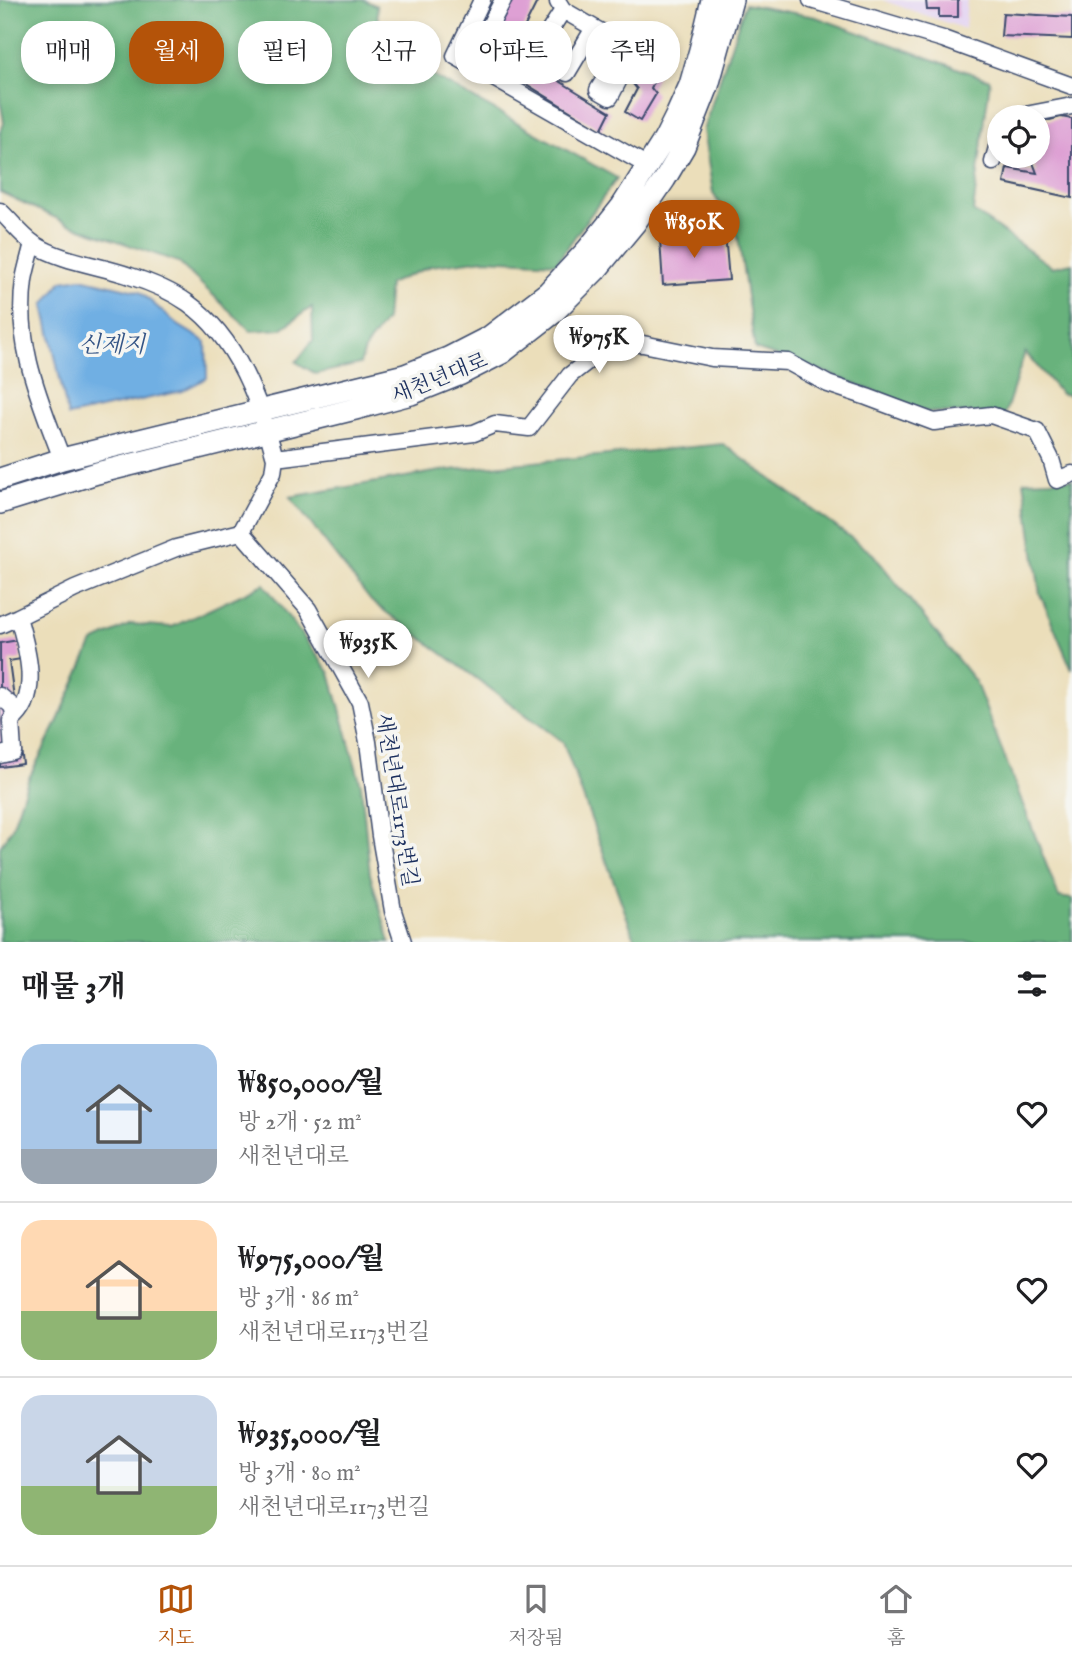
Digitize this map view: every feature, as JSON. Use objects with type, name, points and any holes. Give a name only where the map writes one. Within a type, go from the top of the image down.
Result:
[{"type":"main road","name":"새천년대로","points":[[327,405],[448,358],[489,337],[548,292],[587,250],[622,206],[664,140],[690,85],[712,0]]},
{"type":"main road","name":"새천년대로","points":[[0,479],[62,459],[176,442],[327,405],[411,394],[461,374],[502,353],[552,314],[597,269],[635,223],[666,178],[684,147],[708,86],[732,0]]},
{"type":"main road","name":"새천년대로","points":[[0,503],[97,473],[176,442]]},
{"type":"street","points":[[472,21],[482,0]]},
{"type":"street","points":[[492,21],[503,0]]},
{"type":"street","points":[[811,0],[943,38],[1072,86]]},
{"type":"street","points":[[553,21],[561,5],[586,22]]},
{"type":"street","points":[[572,65],[586,41]]},
{"type":"street","points":[[506,84],[648,166]]},
{"type":"street","points":[[1050,110],[1072,106]]},
{"type":"street","points":[[0,211],[33,243],[60,256],[132,276],[186,302],[208,321],[232,351],[245,376],[275,458],[273,473],[241,532],[176,548],[75,589],[0,625]]},
{"type":"street","points":[[33,243],[24,279],[22,326],[29,369],[62,459]]},
{"type":"street","points":[[275,458],[474,433],[495,424],[529,428],[570,375],[611,343],[643,344],[712,358],[788,362],[828,384],[934,422],[990,415],[1037,431],[1051,459],[1057,480],[1072,474]]},
{"type":"street","name":"새천년대로1173번길","points":[[241,532],[308,609],[360,702],[393,911],[403,942]]},
{"type":"street","points":[[11,719],[30,687],[29,666],[18,617]]},
{"type":"street","points":[[0,695],[12,705],[13,752],[0,755]]},
{"type":"shaded area","points":[[882,0],[967,0],[965,29]]},
{"type":"green space","points":[[0,0],[364,0],[377,6],[378,21],[346,21],[346,84],[441,84],[441,80],[617,178],[556,263],[485,259],[431,266],[389,284],[386,320],[366,347],[360,364],[316,374],[296,362],[313,340],[312,307],[281,329],[251,331],[178,262],[69,224],[0,192],[0,133],[4,123],[0,99]]},
{"type":"green space","points":[[745,4],[816,17],[990,80],[973,211],[1052,267],[1072,263],[1072,395],[1061,394],[1025,352],[1005,414],[927,412],[822,371],[755,349],[738,237],[713,193],[703,130]]},
{"type":"green space","points":[[723,444],[873,554],[975,681],[1059,897],[1072,899],[1072,942],[636,942],[563,742],[371,601],[290,497],[440,471]]},
{"type":"green space","points":[[1072,479],[1072,670],[1040,594],[1024,481]]},
{"type":"green space","points":[[264,584],[330,673],[361,785],[370,874],[390,942],[0,942],[0,847],[12,828],[28,780],[93,642],[131,624],[172,627]]},
{"type":"water","name":"신제지","points":[[81,278],[140,292],[178,325],[206,342],[207,378],[182,391],[68,416],[44,305],[62,281]]},
{"type":"building","points":[[513,0],[538,0],[528,21],[502,21]]},
{"type":"building","points":[[926,0],[958,0],[958,17],[939,17],[939,10],[927,10]]},
{"type":"building","points":[[1003,13],[1072,17],[1072,39],[1001,36]]},
{"type":"building","points":[[526,84],[564,84],[610,112],[601,130]]},
{"type":"building","points":[[633,84],[653,84],[651,88],[656,94],[640,121],[625,112],[637,89]]},
{"type":"building","points":[[1061,117],[1072,119],[1072,198],[1004,183],[1007,168],[1037,173],[1035,168],[1050,168],[1050,120]]},
{"type":"building","points":[[725,234],[729,280],[663,285],[660,239]]},
{"type":"building","points":[[19,640],[21,659],[9,661],[23,764],[0,767],[0,643]]}]
